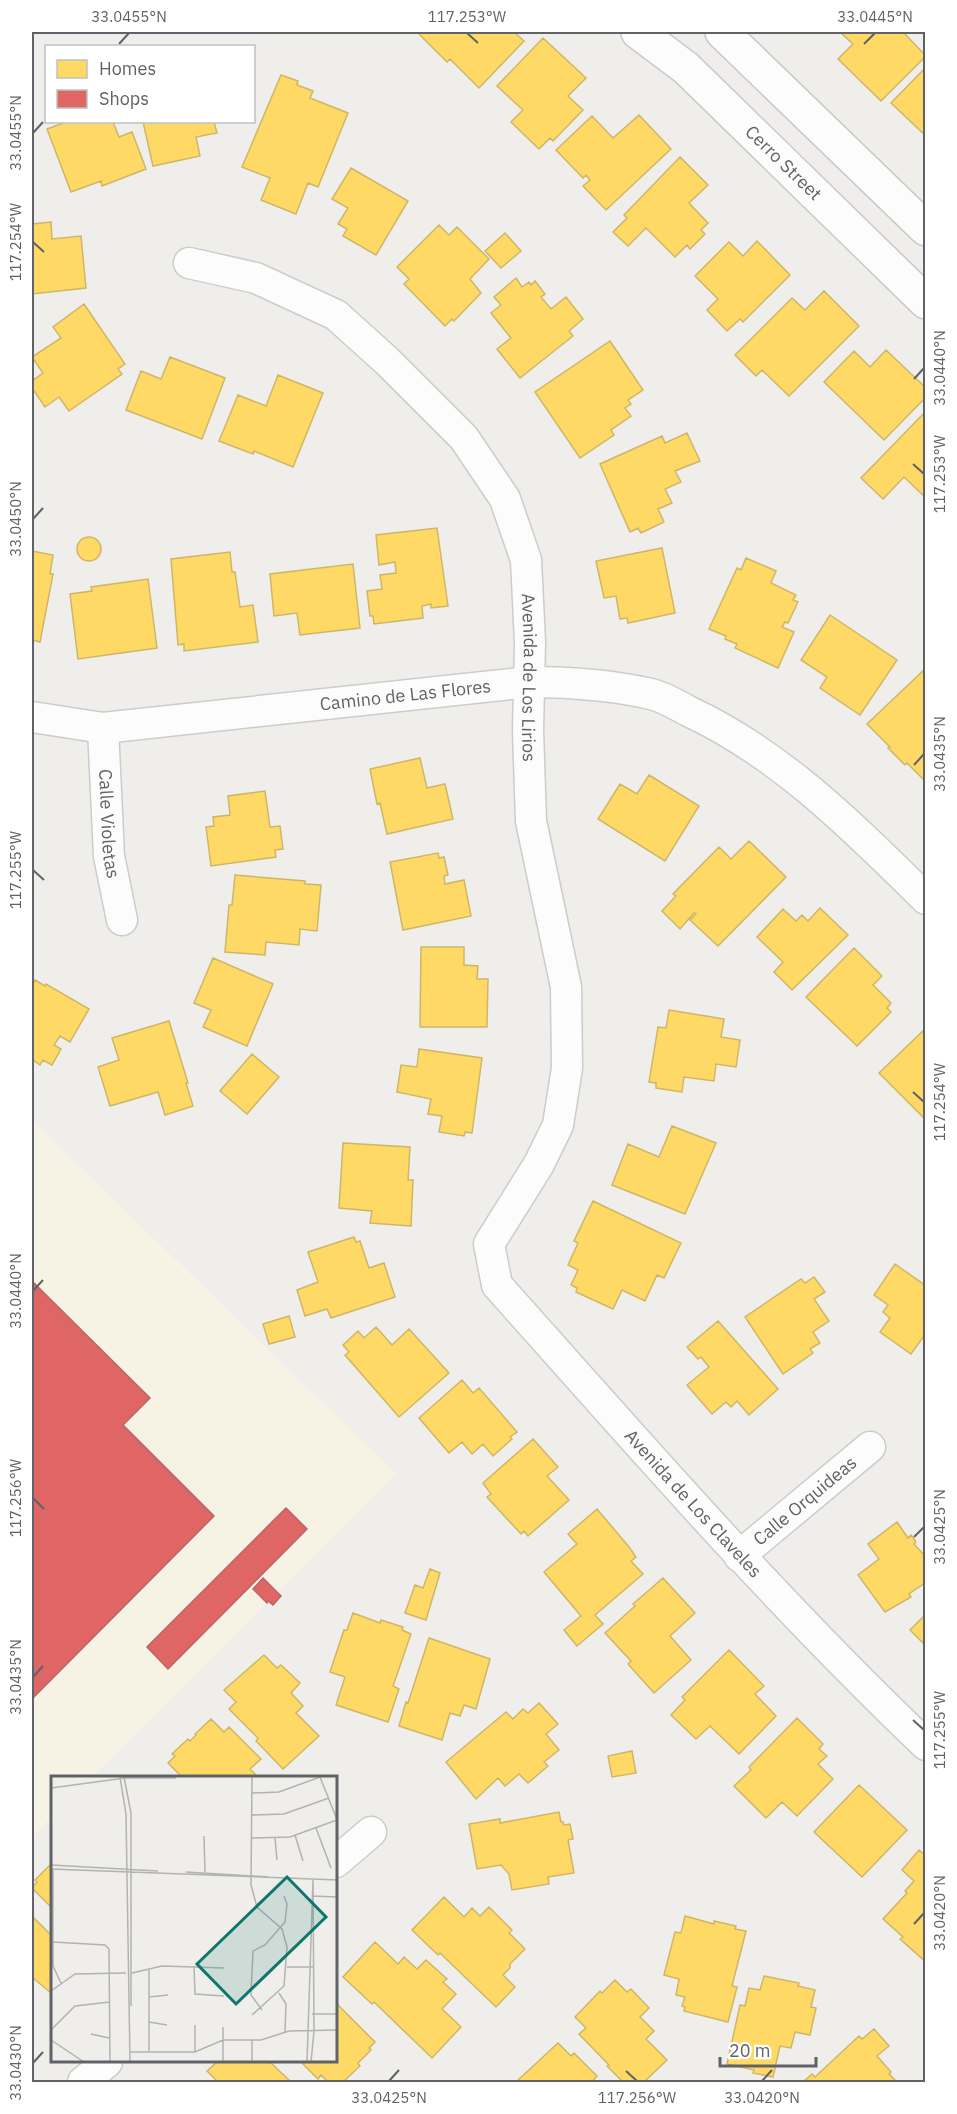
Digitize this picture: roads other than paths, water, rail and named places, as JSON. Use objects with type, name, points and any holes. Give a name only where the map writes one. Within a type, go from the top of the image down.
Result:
[{"type":"street","name":"Cerro Street","points":[[638,32],[686,68],[926,302]]},
{"type":"street","points":[[722,32],[926,229]]},
{"type":"street","name":"Avenida de Los Lirios","points":[[189,263],[256,278],[336,315],[387,361],[464,438],[505,499],[526,560],[530,642],[528,729],[531,821],[566,987],[567,1068],[558,1125],[539,1164],[489,1244]]},
{"type":"street","name":"Camino de Las Flores","points":[[32,717],[103,728],[529,682],[577,682],[653,694],[718,725],[774,762],[850,825],[926,899]]},
{"type":"street","name":"Calle Violetas","points":[[103,728],[109,856],[122,920]]},
{"type":"street","name":"Avenida de Los Claveles","points":[[489,1244],[497,1285],[739,1556],[874,1696],[926,1745]]},
{"type":"street","name":"Calle Orquideas","points":[[739,1556],[870,1447]]},
{"type":"street","points":[[338,1860],[371,1832]]},
{"type":"street","points":[[83,2082],[105,2063]]}]
